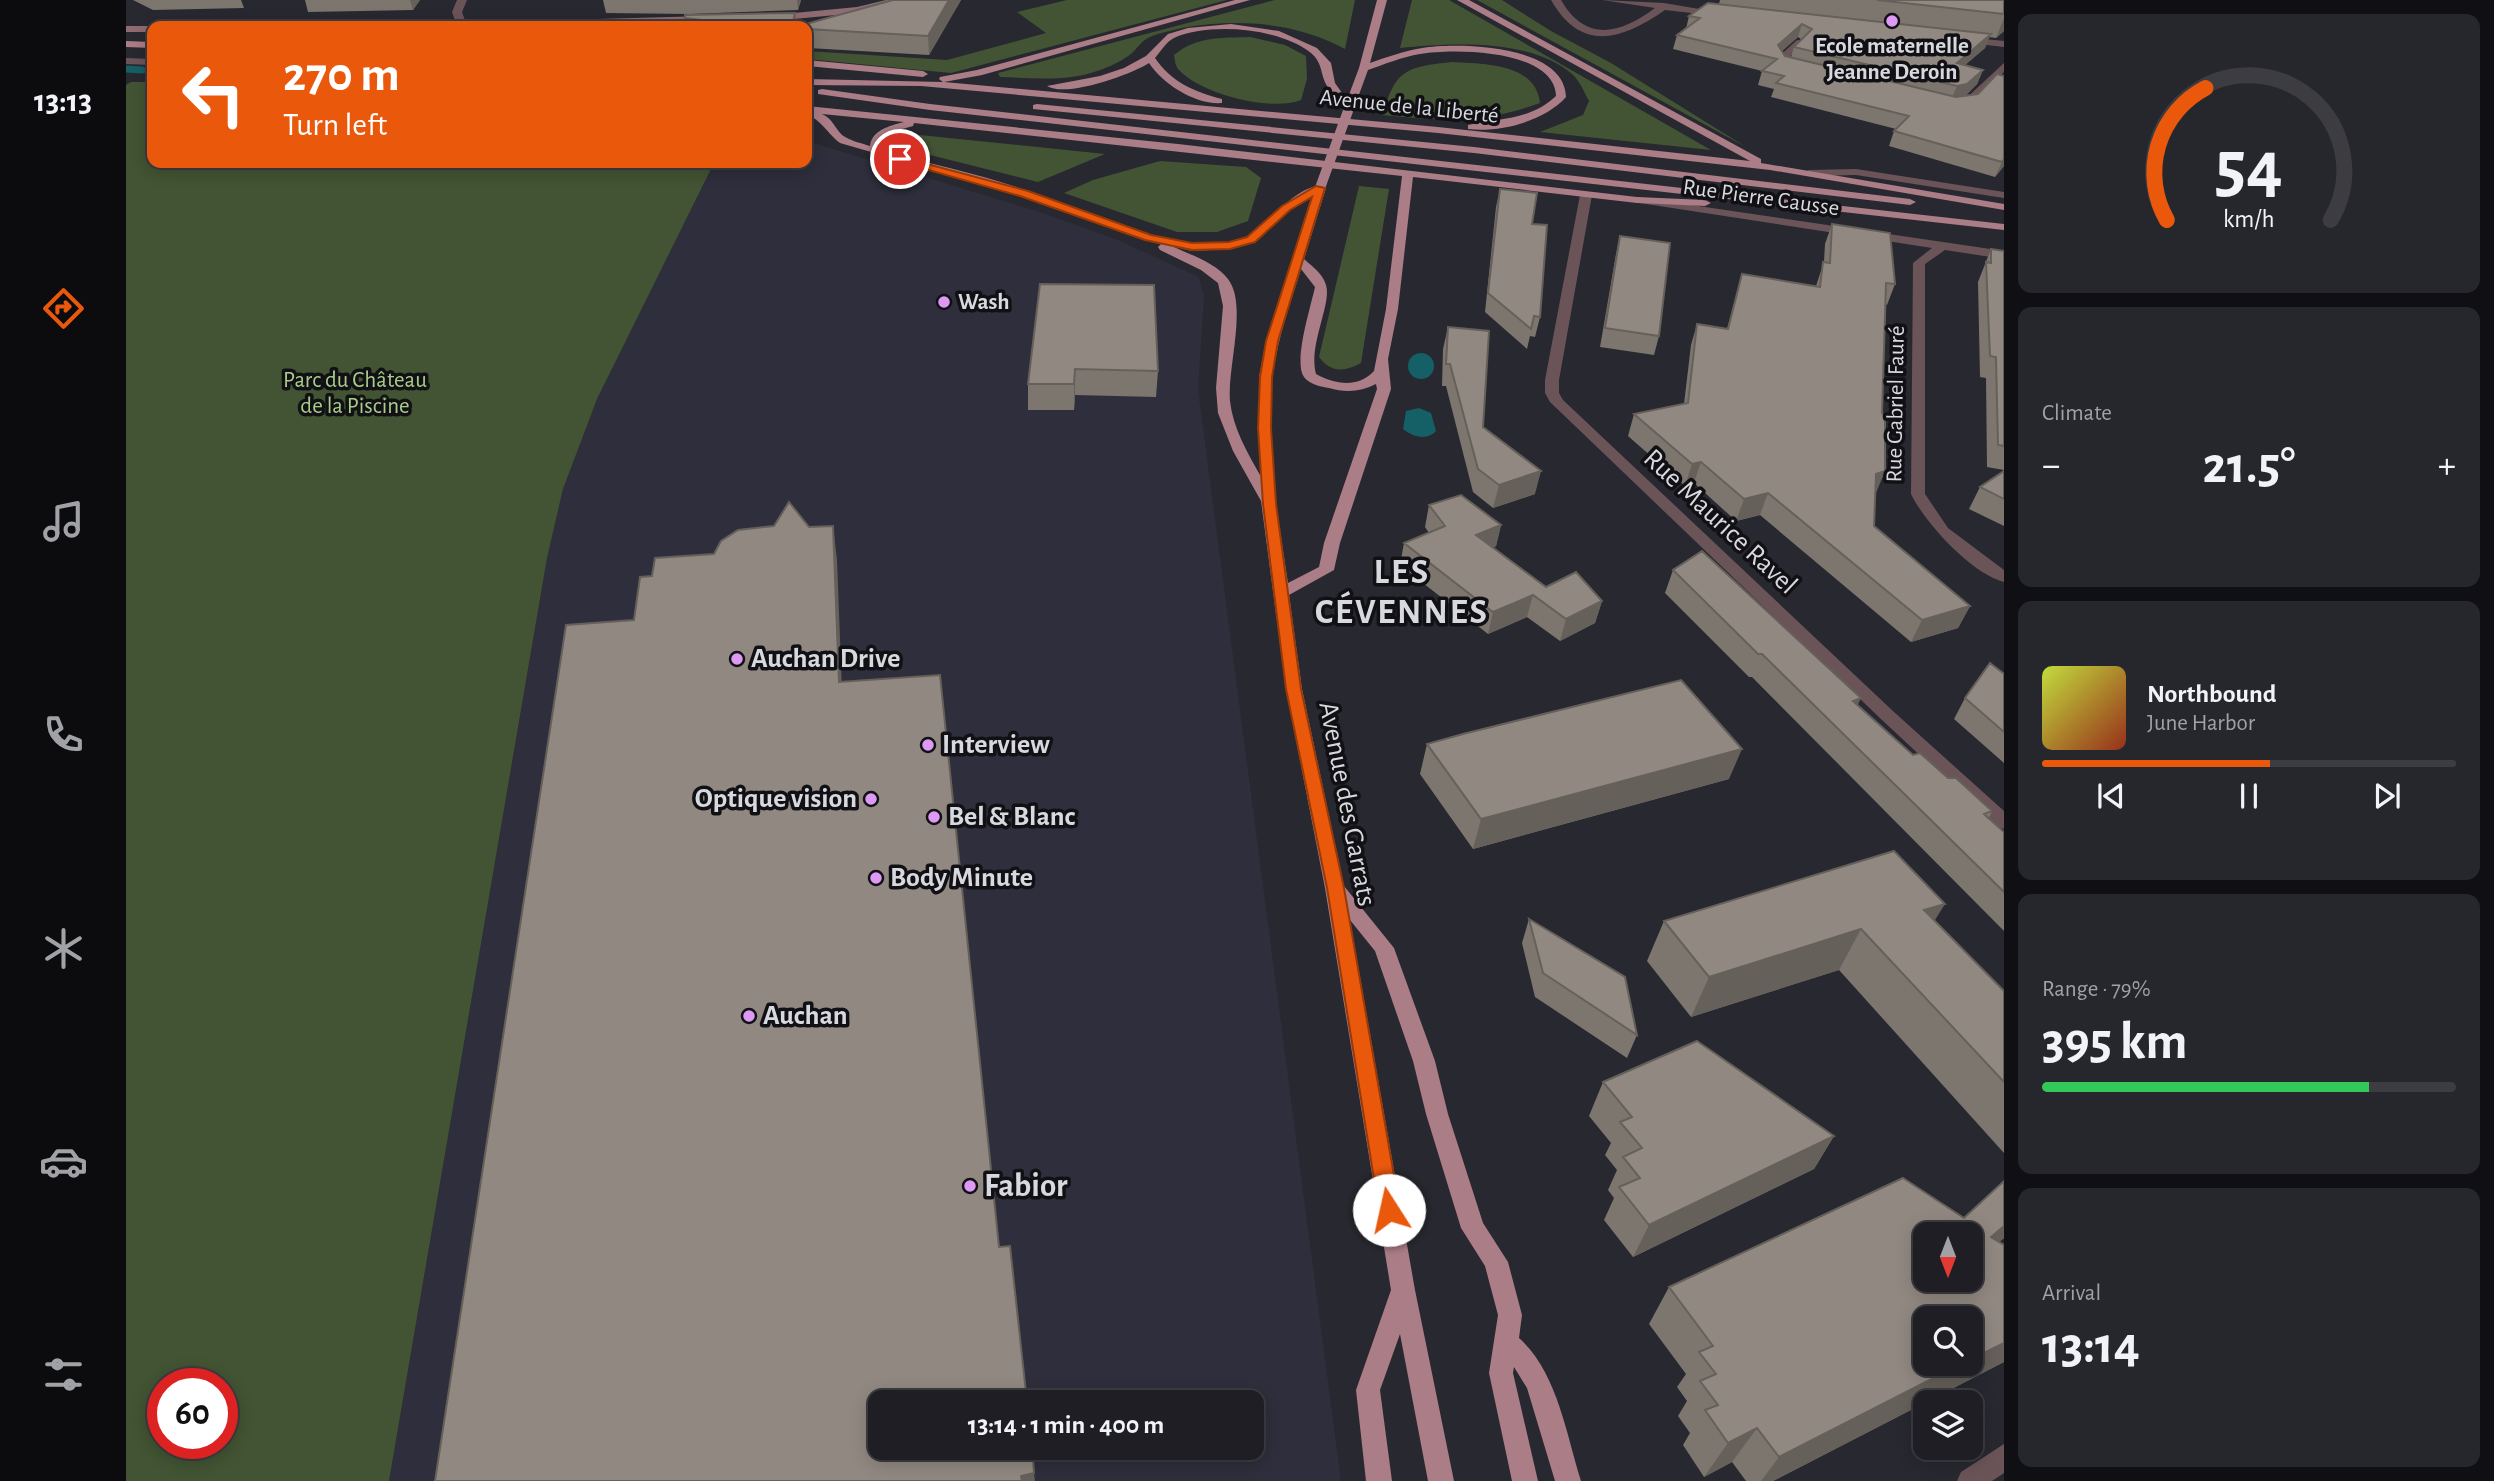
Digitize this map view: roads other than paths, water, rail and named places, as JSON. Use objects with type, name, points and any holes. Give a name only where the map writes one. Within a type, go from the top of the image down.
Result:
[{"type":"main road","points":[[812,72],[921,83],[978,73],[1245,0]]},
{"type":"main road","name":"Avenue des Garrats","points":[[1382,0],[1364,68],[1320,188],[1272,341],[1266,377],[1265,428],[1269,504],[1294,689],[1335,888],[1403,1290],[1441,1481]]},
{"type":"main road","points":[[1462,0],[1741,154],[1770,167]]},
{"type":"main road","points":[[812,63],[1063,85],[1107,76],[1150,57],[1159,44],[1182,32],[1238,28],[1276,32],[1296,38],[1320,53],[1326,62],[1327,79],[1348,110]]},
{"type":"main road","points":[[126,44],[147,45]]},
{"type":"main road","points":[[1364,68],[1420,52],[1477,50],[1526,60],[1547,70],[1559,82],[1561,97],[1551,109],[1504,123],[1437,130]]},
{"type":"main road","points":[[1150,57],[1156,70],[1191,93],[1217,101],[1294,116]]},
{"type":"main road","name":"Avenue de la Liberté","points":[[812,82],[921,83],[1437,130],[1770,167],[2004,207]]},
{"type":"main road","name":"Avenue de la Liberté","points":[[812,90],[960,100],[1294,130],[1701,175],[2004,215]]},
{"type":"main road","name":"Avenue de la Liberté","points":[[812,91],[943,108],[2004,227]]},
{"type":"main road","points":[[812,111],[1178,147],[1637,200],[1722,203],[1756,198]]},
{"type":"main road","points":[[812,112],[827,120],[835,134],[844,141],[1024,194],[1148,238],[1192,247],[1244,242],[1260,234],[1286,208],[1320,188]]},
{"type":"main road","points":[[878,153],[874,144],[881,133],[923,122]]},
{"type":"main road","points":[[1282,592],[1326,569],[1332,543],[1384,389],[1379,374],[1392,312],[1396,247],[1408,175]]},
{"type":"main road","points":[[1148,238],[1216,274],[1225,285],[1228,322],[1223,400],[1231,432],[1269,504]]},
{"type":"main road","points":[[1298,260],[1316,277],[1321,287],[1306,360],[1310,376],[1326,384],[1351,387],[1371,382],[1379,374]]},
{"type":"main road","points":[[1335,888],[1384,947],[1424,1061],[1437,1114],[1473,1228],[1496,1262],[1510,1315],[1501,1373],[1525,1481]]},
{"type":"main road","points":[[1379,1481],[1368,1390],[1403,1290]]},
{"type":"main road","points":[[1505,1342],[1525,1360],[1538,1384],[1571,1478]]},
{"type":"street","points":[[460,21],[457,12],[462,0]]},
{"type":"street","points":[[762,18],[857,10],[897,0]]},
{"type":"street","points":[[1556,0],[1572,24],[1600,32],[1629,29],[1664,6]]},
{"type":"street","points":[[1607,0],[1726,14]]},
{"type":"street","points":[[648,21],[722,19]]},
{"type":"street","points":[[126,29],[147,29]]},
{"type":"street","points":[[1950,38],[2004,44]]},
{"type":"street","points":[[1800,42],[1781,59],[1782,63],[1810,71]]},
{"type":"street","points":[[126,61],[147,62]]},
{"type":"street","points":[[1951,106],[1966,104],[2004,66]]},
{"type":"street","points":[[1809,173],[1856,172],[2004,195]]},
{"type":"street","name":"Rue Maurice Ravel","points":[[1586,195],[1552,380],[1552,393],[1556,402],[1878,707],[2004,821]]},
{"type":"street","name":"Rue Pierre Causse","points":[[1637,200],[2004,255]]},
{"type":"street","name":"Rue Gabriel Fauré","points":[[1941,246],[1919,263],[1918,494],[1926,513],[1947,534],[2004,577]]},
{"type":"street","points":[[1970,1481],[2004,1457]]},
{"type":"water","points":[[1421,353],[1430,357],[1434,366],[1430,375],[1421,379],[1412,375],[1408,366],[1412,357]]},
{"type":"water","points":[[1419,408],[1431,413],[1436,431],[1424,437],[1415,436],[1403,429],[1406,411]]},
{"type":"waterway","points":[[126,69],[142,70]]},
{"type":"place","name":"Ecole maternelle Jeanne Deroin","points":[[1892,21]]},
{"type":"place","name":"Wash","points":[[944,302]]},
{"type":"place","name":"Auchan Drive","points":[[737,659]]},
{"type":"place","name":"Interview","points":[[928,745]]},
{"type":"place","name":"Optique vision","points":[[871,799]]},
{"type":"place","name":"Bel & Blanc","points":[[934,817]]},
{"type":"place","name":"Body Minute","points":[[876,878]]},
{"type":"place","name":"Auchan","points":[[749,1016]]},
{"type":"place","name":"Fabior","points":[[970,1186]]},
{"type":"district","name":"LES CÉVENNES","points":[[1402,592]]},
{"type":"park label","name":"Parc du Château de la Piscine","points":[[355,393]]}]
